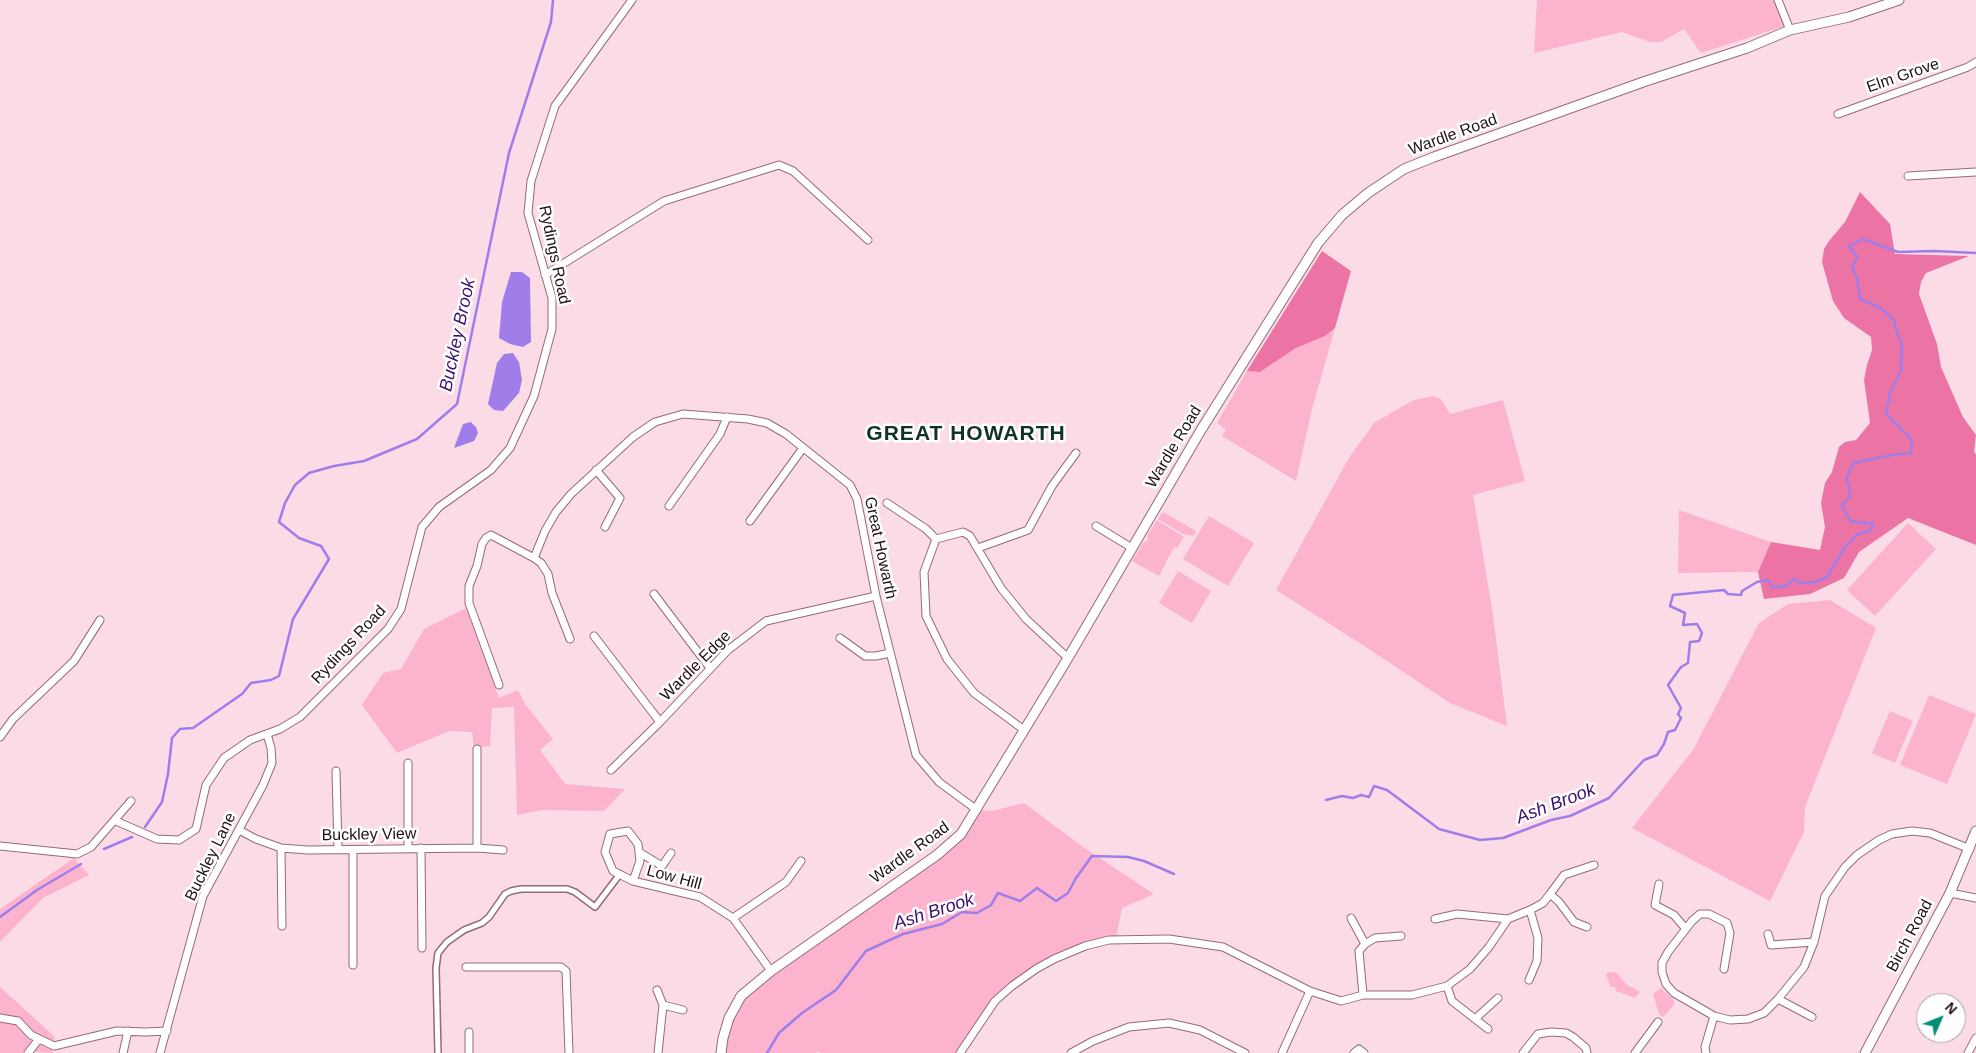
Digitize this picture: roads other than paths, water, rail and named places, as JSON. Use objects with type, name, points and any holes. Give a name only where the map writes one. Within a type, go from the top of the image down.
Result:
[{"type":"street","name":"Rydings Road","points":[[116,821],[157,839],[179,840],[196,829],[206,785],[224,758],[250,740],[280,728],[300,717],[388,630],[401,610],[422,527],[439,507],[491,470],[510,448],[534,396],[552,329],[552,298],[528,213],[531,181],[556,106],[632,0]]},
{"type":"street","points":[[1778,0],[1792,30]]},
{"type":"street","name":"Wardle Road","points":[[720,1053],[722,1038],[729,1018],[740,996],[771,971],[949,846],[961,834],[1068,658],[1201,430],[1318,243],[1342,215],[1368,193],[1404,170],[1434,157],[1646,81],[1747,48],[1792,30],[1849,17],[1899,0]]},
{"type":"street","name":"Elm Grove","points":[[1838,114],[1968,68],[1976,62]]},
{"type":"street","points":[[546,275],[664,201],[779,165],[792,171],[868,240]]},
{"type":"street","points":[[1908,176],[1976,172]]},
{"type":"street","name":"Great Howarth","points":[[534,558],[545,530],[556,512],[571,494],[633,437],[654,422],[683,414],[748,419],[767,423],[786,434],[850,486],[857,499],[876,596],[916,755],[939,782],[977,810]]},
{"type":"street","points":[[669,506],[720,434],[727,418]]},
{"type":"street","points":[[750,521],[803,448]]},
{"type":"street","points":[[978,548],[1028,530],[1052,486],[1076,453]]},
{"type":"street","points":[[596,470],[620,498],[605,527]]},
{"type":"street","points":[[887,503],[926,529],[936,539]]},
{"type":"street","points":[[1096,526],[1132,548]]},
{"type":"street","points":[[936,539],[963,532],[970,536],[1001,588],[1026,619],[1068,658]]},
{"type":"street","points":[[499,685],[469,603],[469,586],[476,572],[482,544],[486,538],[491,535],[534,558],[541,564],[548,574],[552,594],[570,639]]},
{"type":"street","points":[[936,539],[924,572],[926,616],[947,659],[974,693],[1024,730]]},
{"type":"street","points":[[654,594],[710,668]]},
{"type":"street","name":"Wardle Edge","points":[[611,770],[660,722],[728,650],[766,621],[876,596]]},
{"type":"street","points":[[0,737],[13,719],[74,661],[100,620]]},
{"type":"street","points":[[594,636],[660,722]]},
{"type":"street","points":[[840,638],[865,656],[890,653]]},
{"type":"street","name":"Buckley Lane","points":[[160,1053],[203,896],[264,785],[272,763],[271,748],[266,734]]},
{"type":"street","points":[[477,749],[477,848]]},
{"type":"street","points":[[408,763],[408,848]]},
{"type":"street","points":[[336,771],[338,849]]},
{"type":"street","points":[[0,846],[78,854],[92,847],[131,801]]},
{"type":"street","name":"Buckley View","points":[[239,830],[256,839],[281,848],[308,850],[477,848],[503,850]]},
{"type":"street","name":"Birch Road","points":[[1865,1053],[1950,893],[1970,849],[1976,830]]},
{"type":"street","points":[[1724,969],[1730,933],[1726,923],[1709,914],[1700,914],[1668,952],[1662,963],[1662,972],[1666,984],[1674,993],[1714,1016],[1730,1020],[1748,1019],[1764,1013],[1804,967],[1814,942],[1825,896],[1845,867],[1857,855],[1879,840],[1892,834],[1912,831],[1930,834],[1970,849]]},
{"type":"street","name":"Low Hill","points":[[633,881],[640,861],[638,844],[628,832],[610,834],[605,852],[613,871],[633,881],[700,897],[733,918],[771,971]]},
{"type":"street","points":[[281,848],[282,926]]},
{"type":"street","points":[[421,848],[422,948]]},
{"type":"street","points":[[353,850],[353,965]]},
{"type":"street","points":[[639,852],[662,866],[671,853]]},
{"type":"street","points":[[733,918],[786,882],[801,861]]},
{"type":"street","points":[[1435,919],[1457,914],[1508,919],[1543,903],[1564,875],[1594,865]]},
{"type":"street","points":[[438,1053],[436,968],[438,953],[447,942],[464,930],[483,922],[489,917],[505,894],[511,891],[521,889],[567,889],[575,892],[595,907],[620,874]]},
{"type":"street","points":[[1659,884],[1655,905],[1674,915],[1686,929]]},
{"type":"street","points":[[1950,893],[1976,898]]},
{"type":"street","points":[[1550,894],[1559,902],[1574,922],[1587,928]]},
{"type":"street","points":[[1529,980],[1537,961],[1538,938],[1530,910]]},
{"type":"street","points":[[1351,918],[1365,944]]},
{"type":"street","points":[[960,1053],[995,1001],[1012,986],[1054,959],[1085,946],[1109,940],[1169,939],[1223,947],[1310,991],[1341,1000],[1363,995],[1412,995],[1448,986],[1470,969],[1489,947],[1508,919]]},
{"type":"street","points":[[1768,934],[1771,945],[1814,942]]},
{"type":"street","points":[[1363,995],[1359,951],[1365,944],[1375,938],[1401,936]]},
{"type":"street","points":[[466,967],[561,967],[566,971],[569,1053]]},
{"type":"street","points":[[1448,986],[1452,1001],[1488,1029]]},
{"type":"street","points":[[657,990],[663,1005],[658,1053]]},
{"type":"street","points":[[1282,1053],[1310,991]]},
{"type":"street","points":[[1475,1019],[1498,998]]},
{"type":"street","points":[[1778,999],[1812,1016]]},
{"type":"street","points":[[663,1005],[683,1010]]},
{"type":"street","points":[[1706,1053],[1705,1047],[1714,1016]]},
{"type":"street","points":[[0,1018],[18,1021],[32,1035],[54,1046],[117,1031],[167,1031]]},
{"type":"street","points":[[1635,1053],[1658,1022]]},
{"type":"street","points":[[1071,1053],[1093,1041],[1129,1027],[1169,1023],[1200,1030],[1245,1053]]},
{"type":"street","points":[[123,1053],[128,1031]]},
{"type":"street","points":[[469,1032],[469,1053]]},
{"type":"street","points":[[1523,1053],[1538,1034],[1551,1032],[1566,1033],[1573,1036],[1586,1048],[1587,1053]]},
{"type":"street","points":[[1968,1053],[1976,1038]]},
{"type":"street","points":[[28,1053],[40,1039]]},
{"type":"street","points":[[1354,1053],[1359,1049],[1364,1053]]},
{"type":"waterway","name":"Buckley Brook","points":[[145,827],[162,802],[168,774],[172,738],[180,729],[193,728],[242,694],[251,683],[271,680],[279,676],[293,619],[329,559],[321,546],[299,538],[279,522],[285,503],[295,485],[309,473],[334,466],[364,461],[417,439],[457,404],[509,153],[551,22],[553,0]]},
{"type":"waterway","name":"Ash Brook","points":[[1326,800],[1342,796],[1353,798],[1361,795],[1369,797],[1374,786],[1387,790],[1439,829],[1480,840],[1503,838],[1551,820],[1570,816],[1609,798],[1644,760],[1657,755],[1664,744],[1668,732],[1675,730],[1681,718],[1678,714],[1681,708],[1668,685],[1681,667],[1688,663],[1690,642],[1699,641],[1702,633],[1697,624],[1683,625],[1685,613],[1670,606],[1673,595],[1724,590],[1728,594],[1741,595],[1742,591],[1757,582],[1767,580],[1773,587],[1786,586],[1794,579],[1801,583],[1815,582],[1827,577],[1845,547],[1856,535],[1870,531],[1874,524],[1850,521],[1842,506],[1850,496],[1847,476],[1854,463],[1911,453],[1912,440],[1886,414],[1890,393],[1901,371],[1902,345],[1895,321],[1879,307],[1860,299],[1857,278],[1852,267],[1857,257],[1849,246],[1863,239],[1898,252],[1976,253]]},
{"type":"waterway","name":"Buckley Brook","points":[[104,849],[132,837]]},
{"type":"waterway","name":"Ash Brook","points":[[767,1053],[779,1033],[802,1013],[836,990],[866,951],[903,934],[942,924],[962,912],[977,913],[991,905],[998,893],[1020,901],[1037,888],[1056,901],[1068,893],[1092,856],[1128,857],[1144,861],[1174,874]]},
{"type":"waterway","name":"Buckley Brook","points":[[0,917],[37,890],[81,864]]},
{"type":"district","name":"GREAT HOWARTH","points":[[966,434]]}]
